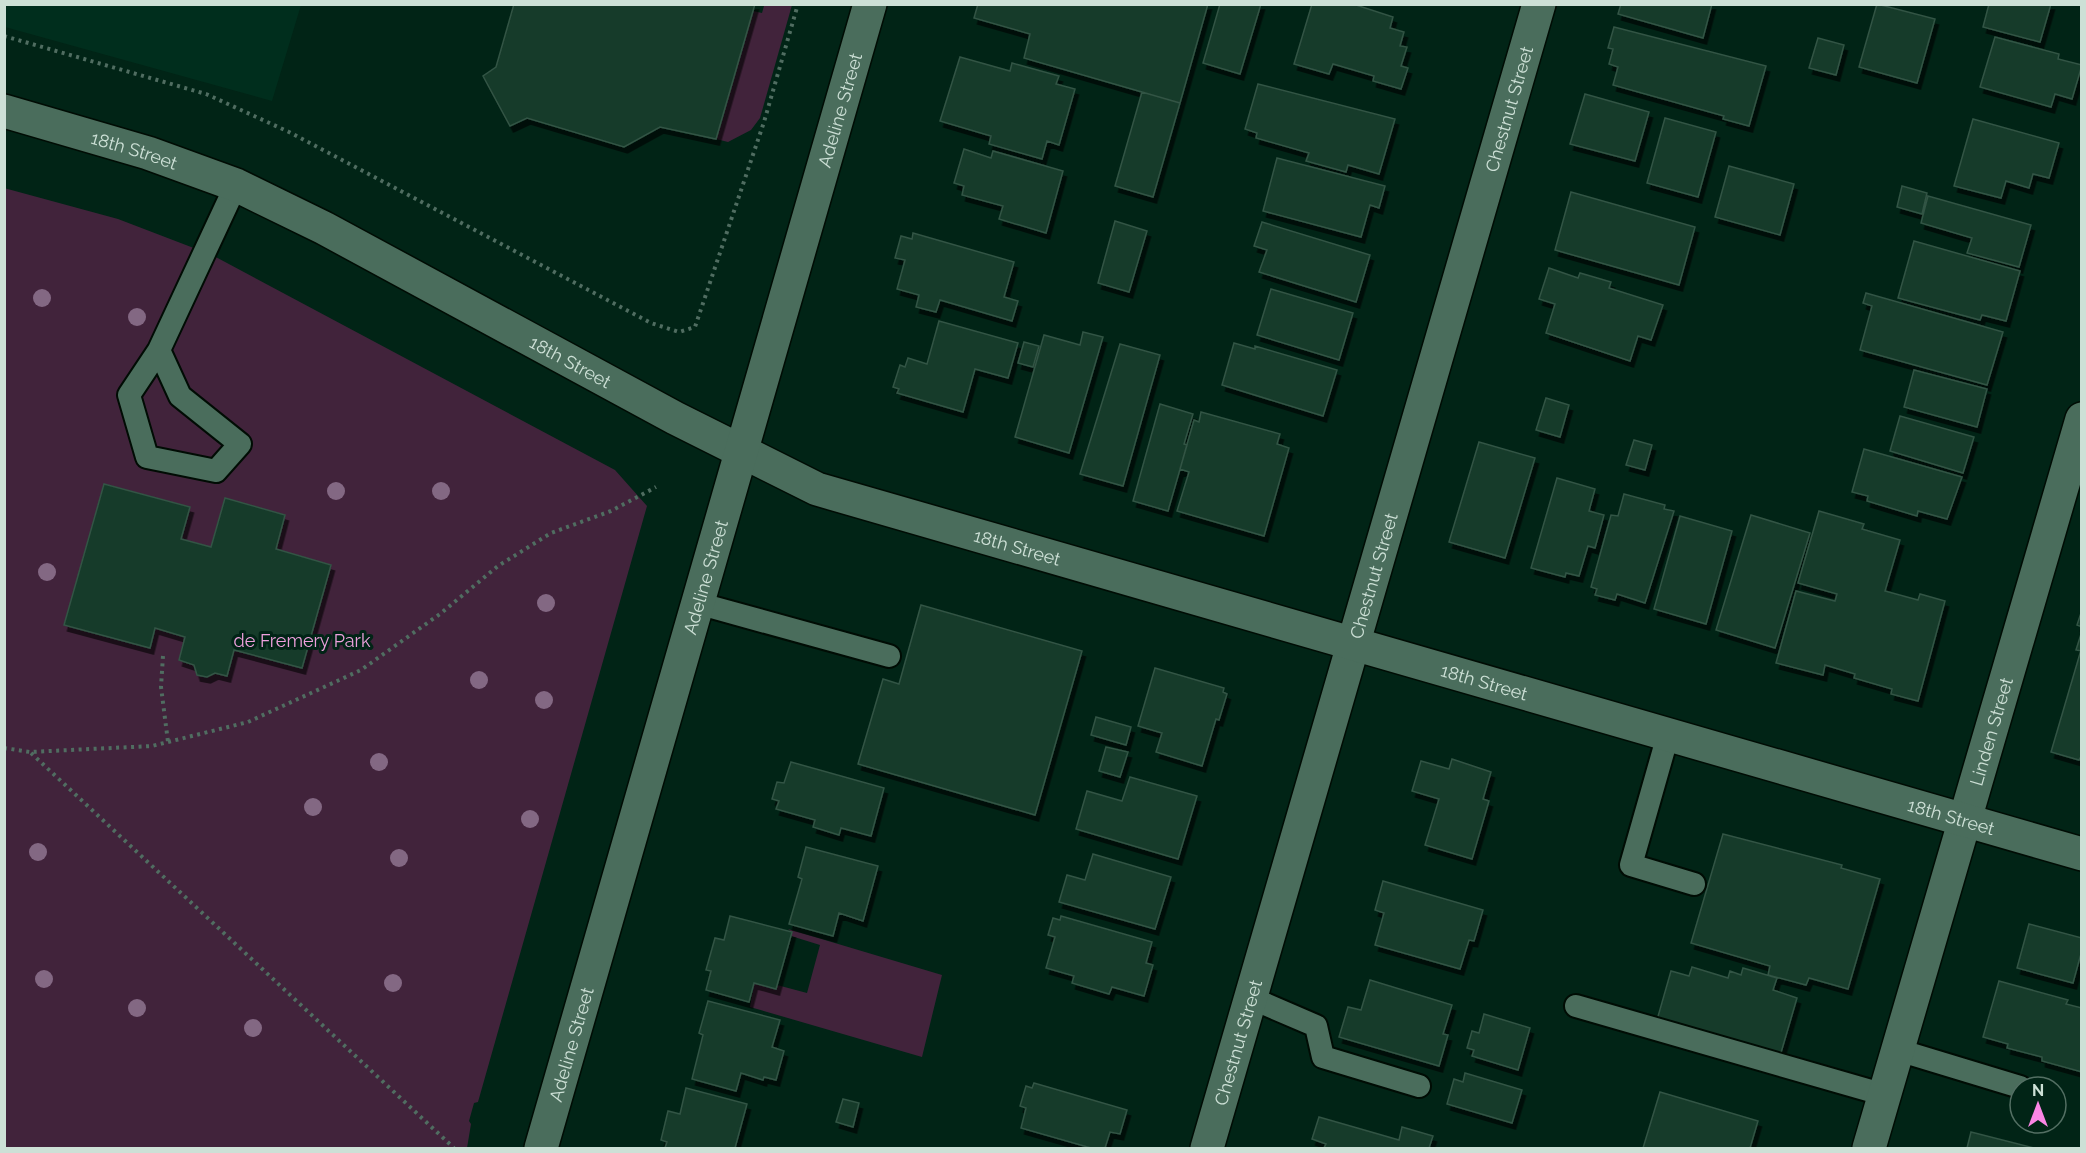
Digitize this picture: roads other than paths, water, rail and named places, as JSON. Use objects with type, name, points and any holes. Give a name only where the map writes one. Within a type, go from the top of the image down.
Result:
[{"type":"street","name":"Adeline Street","points":[[541,1149],[870,4]]},
{"type":"street","name":"Chestnut Street","points":[[1207,1149],[1539,4]]},
{"type":"street","name":"18th Street","points":[[4,111],[148,153],[236,185],[324,228],[742,452],[817,489],[2082,854]]},
{"type":"street","name":"Linden Street","points":[[1869,1149],[2082,419]]},
{"type":"lane","points":[[159,350],[180,396],[240,444],[216,471],[147,457],[129,395],[159,350],[236,185]]},
{"type":"lane","points":[[697,603],[889,656]]},
{"type":"lane","points":[[1668,735],[1631,865],[1694,884]]},
{"type":"lane","points":[[1251,998],[1316,1026],[1323,1058],[1419,1086]]},
{"type":"lane","points":[[1576,1006],[1885,1095]]},
{"type":"lane","points":[[1898,1050],[2008,1083]]},
{"type":"park label","name":"de Fremery Park","points":[[302,640]]}]
